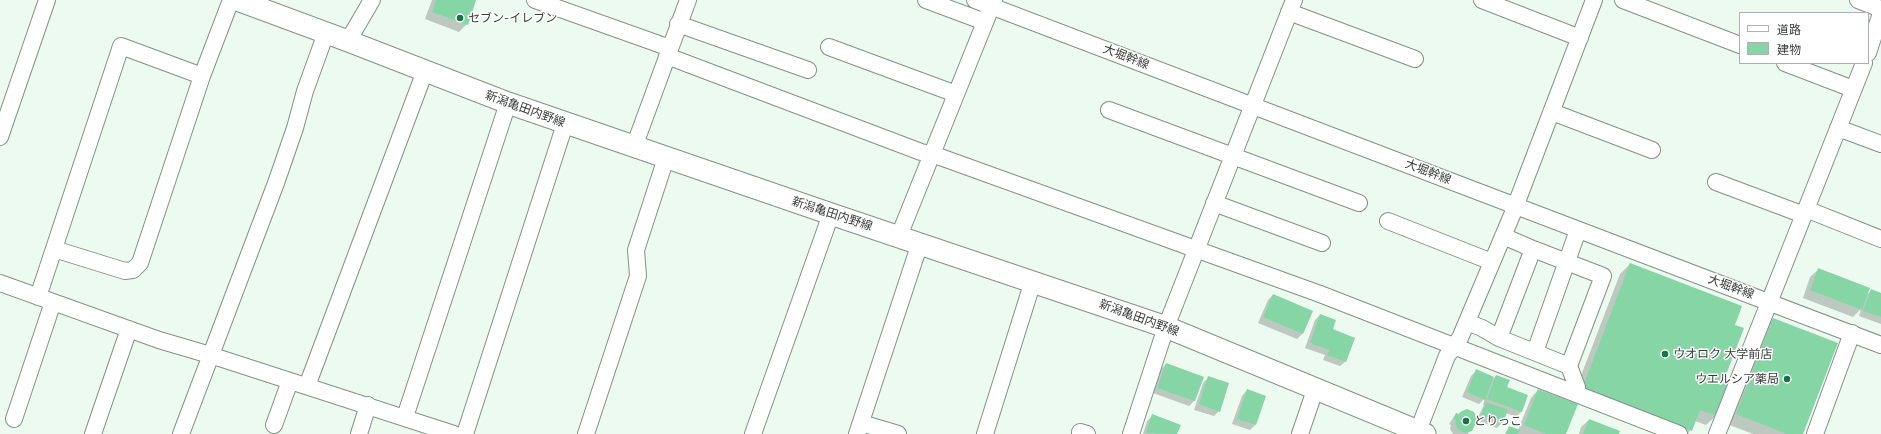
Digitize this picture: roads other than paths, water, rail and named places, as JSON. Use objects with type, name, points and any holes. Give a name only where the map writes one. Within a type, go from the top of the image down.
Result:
[{"type":"main road","name":"新潟亀田内野線","points":[[237,0],[566,124],[1034,281],[1166,327],[1315,390],[1422,433]]},
{"type":"street","points":[[0,137],[47,0]]},
{"type":"street","points":[[54,249],[125,271],[133,270],[140,263],[202,76],[231,0]]},
{"type":"street","points":[[348,41],[372,0]]},
{"type":"street","points":[[535,0],[921,152],[932,154],[1196,249],[1455,347],[1576,394],[1647,428],[1680,434]]},
{"type":"street","points":[[634,147],[688,0]]},
{"type":"street","points":[[926,0],[985,22]]},
{"type":"street","name":"大堀幹線","points":[[975,0],[992,3],[1578,230],[1769,301],[1881,345]]},
{"type":"street","points":[[1482,0],[1580,38]]},
{"type":"street","points":[[1422,433],[1447,356],[1455,347],[1467,322],[1503,236],[1594,0]]},
{"type":"street","points":[[1623,0],[1739,45]]},
{"type":"street","points":[[1858,0],[1881,9]]},
{"type":"street","points":[[899,236],[992,3]]},
{"type":"street","points":[[1131,434],[1166,327],[1291,6],[1415,59]]},
{"type":"street","points":[[1873,49],[1881,13]]},
{"type":"street","points":[[678,24],[808,70]]},
{"type":"street","points":[[181,434],[288,148],[305,91],[326,33]]},
{"type":"street","points":[[14,419],[45,299],[54,249],[121,46],[202,76]]},
{"type":"street","points":[[829,47],[956,94]]},
{"type":"street","points":[[1788,64],[1853,89]]},
{"type":"street","points":[[1717,434],[1864,64]]},
{"type":"street","points":[[307,386],[425,71]]},
{"type":"street","points":[[405,417],[508,103]]},
{"type":"street","points":[[1109,110],[1359,203]]},
{"type":"street","points":[[1552,112],[1652,150]]},
{"type":"street","points":[[465,434],[566,124]]},
{"type":"street","points":[[1838,128],[1881,144]]},
{"type":"street","points":[[586,434],[638,276],[636,250],[666,158]]},
{"type":"street","points":[[1716,182],[1881,239]]},
{"type":"street","points":[[1214,203],[1322,243]]},
{"type":"street","points":[[753,434],[831,214]]},
{"type":"street","points":[[1388,221],[1492,262]]},
{"type":"street","points":[[1534,352],[1578,230]]},
{"type":"street","points":[[1503,236],[1603,276],[1569,366],[1578,387],[1576,394]]},
{"type":"street","points":[[898,434],[859,429],[920,243]]},
{"type":"street","points":[[1499,338],[1533,249]]},
{"type":"street","points":[[985,434],[1034,281]]},
{"type":"street","points":[[0,283],[129,329],[368,405],[453,434]]},
{"type":"street","points":[[1467,322],[1482,328],[1499,338],[1569,366]]},
{"type":"street","points":[[92,434],[129,329]]},
{"type":"street","points":[[1815,434],[1852,333]]},
{"type":"street","points":[[274,425],[290,381]]},
{"type":"street","points":[[1300,434],[1315,390]]},
{"type":"street","points":[[359,434],[368,405]]},
{"type":"street","points":[[1080,434],[1080,432],[1087,434]]},
{"type":"place","name":"セブン-イレブン","points":[[460,18]]},
{"type":"place","name":"ウオロク 大学前店","points":[[1665,354]]},
{"type":"place","name":"ウエルシア薬局","points":[[1787,379]]},
{"type":"place","name":"とりっこ","points":[[1466,421]]}]
